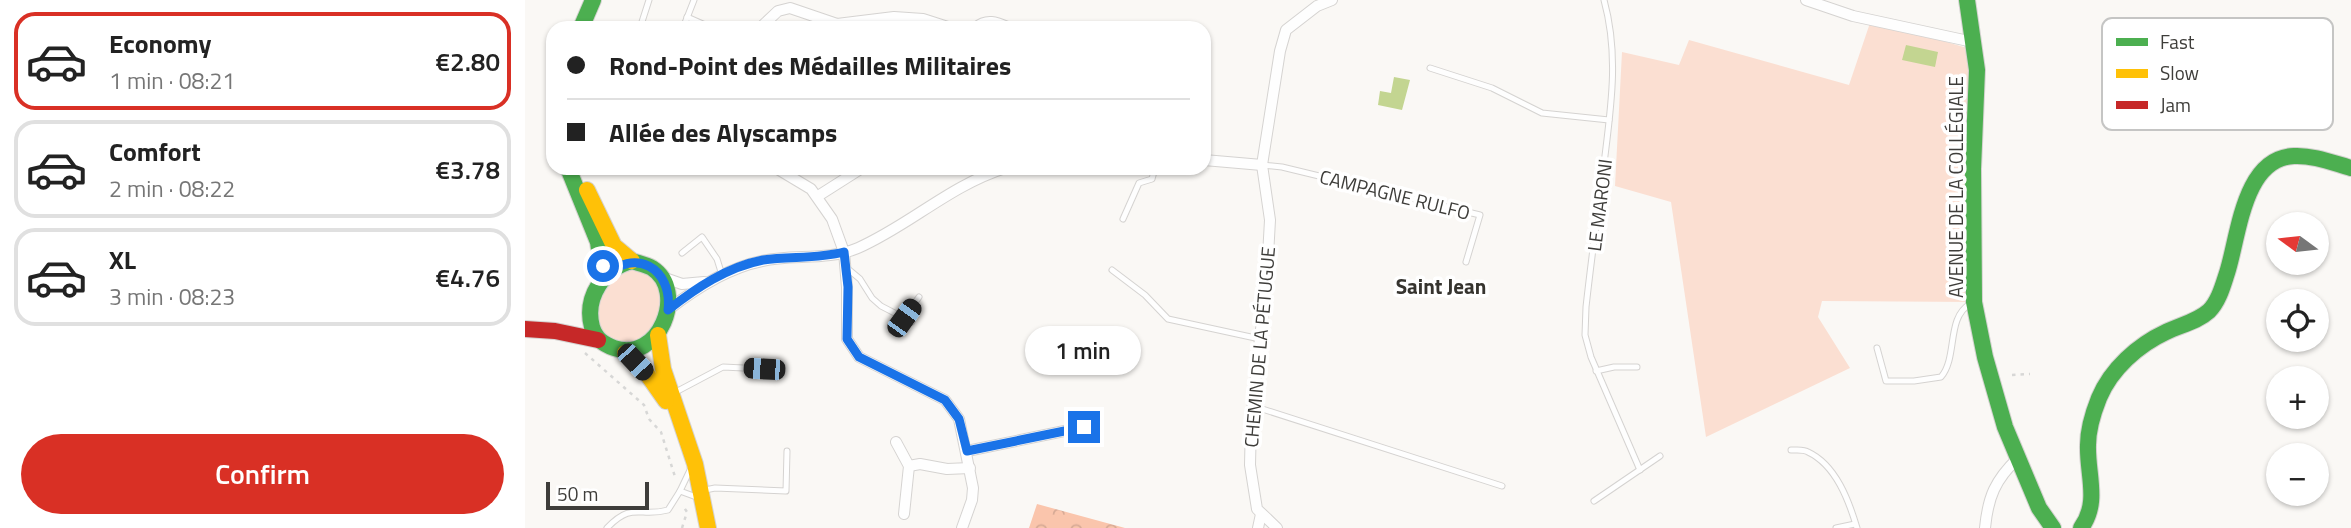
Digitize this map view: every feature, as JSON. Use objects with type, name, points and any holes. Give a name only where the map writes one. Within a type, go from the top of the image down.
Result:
[{"type":"street","points":[[574,21],[583,0]]},
{"type":"street","points":[[584,21],[593,0]]},
{"type":"street","points":[[1806,0],[1853,16],[1973,42]]},
{"type":"street","name":"AVENUE DE LA COLLÉGIALE","points":[[1967,0],[1977,70],[1973,169],[1974,302],[1989,375],[2018,458],[2039,508],[2053,528]]},
{"type":"street","name":"CHEMIN DE LA PÉTUGUE","points":[[1258,528],[1261,514],[1253,493],[1250,465],[1252,406],[1267,274],[1270,220],[1262,165],[1280,51],[1286,30],[1317,6],[1331,1]]},
{"type":"street","points":[[767,21],[778,11],[790,8],[828,21]]},
{"type":"street","points":[[861,21],[894,17],[929,21]]},
{"type":"street","points":[[2081,528],[2087,520],[2092,504],[2088,444],[2092,419],[2102,392],[2114,373],[2135,351],[2155,337],[2211,309],[2220,292],[2249,191],[2256,176],[2276,159],[2294,156],[2305,156],[2351,168]]},
{"type":"street","points":[[1211,161],[1262,165]]},
{"type":"street","points":[[571,175],[598,242],[603,278]]},
{"type":"street","points":[[581,175],[614,246],[632,261],[649,266],[662,277],[682,284],[711,281]]},
{"type":"street","points":[[789,175],[818,196],[832,219],[844,252],[848,287],[847,339],[859,357],[945,400],[959,419],[973,488],[972,500],[962,528]]},
{"type":"street","points":[[818,196],[851,175]]},
{"type":"street","points":[[668,310],[736,268],[763,260],[823,257],[856,249],[968,182],[986,175]]},
{"type":"street","points":[[598,340],[591,321],[596,290],[612,268],[632,261]]},
{"type":"street","points":[[662,277],[669,299],[668,310],[658,335],[658,348],[674,413],[694,462],[708,528]]},
{"type":"street","points":[[555,331],[571,326],[592,309]]},
{"type":"street","points":[[525,329],[555,331],[598,340],[625,353],[647,374],[674,413]]},
{"type":"street","points":[[625,353],[643,348],[658,335]]},
{"type":"street","points":[[967,451],[1084,427]]},
{"type":"street","points":[[896,442],[909,466],[904,514]]},
{"type":"street","points":[[1985,528],[1991,492],[2018,458]]},
{"type":"street","points":[[909,466],[920,464],[947,469],[970,468]]},
{"type":"street","points":[[1261,514],[1275,527]]},
{"type":"lane","points":[[642,21],[649,0]]},
{"type":"lane","points":[[686,21],[694,0]]},
{"type":"lane","name":"LE MARONI","points":[[1604,0],[1612,29],[1613,74],[1585,307],[1585,335],[1640,470]]},
{"type":"lane","points":[[687,17],[696,21]]},
{"type":"lane","points":[[1430,68],[1492,88],[1542,113],[1609,120]]},
{"type":"lane","name":"CAMPAGNE RULFO","points":[[1262,165],[1282,167],[1480,215],[1466,261]]},
{"type":"lane","points":[[1123,219],[1139,183],[1152,179],[1153,175]]},
{"type":"lane","points":[[682,253],[702,237],[717,259],[722,275]]},
{"type":"lane","points":[[845,267],[860,279],[872,298],[881,306],[912,322]]},
{"type":"lane","points":[[1112,270],[1145,295],[1168,318],[1260,339]]},
{"type":"lane","points":[[904,318],[919,297]]},
{"type":"lane","points":[[1877,348],[1887,381],[1941,377],[1947,367],[1960,312],[1974,302]]},
{"type":"lane","points":[[669,395],[723,367],[764,369]]},
{"type":"lane","points":[[1597,370],[1637,367]]},
{"type":"lane","points":[[1252,406],[1502,486]]},
{"type":"lane","points":[[1791,450],[1807,450],[1831,470],[1850,504],[1856,526],[1836,528]]},
{"type":"lane","points":[[680,491],[703,495],[715,488],[786,491],[787,451]]},
{"type":"lane","points":[[1594,501],[1660,456]]},
{"type":"lane","points":[[607,528],[619,515],[637,511],[658,513],[669,510],[694,462]]},
{"type":"path","points":[[578,348],[644,405],[649,419],[661,432],[680,491],[681,504],[687,512],[682,528]]},
{"type":"path","points":[[2012,375],[2031,374]]},
{"type":"shaded area","points":[[1871,20],[1974,50],[1974,302],[1822,301],[1818,317],[1850,368],[1706,437],[1671,202],[1615,186],[1622,52],[1679,65],[1689,40],[1849,85]]},
{"type":"shaded area","points":[[1906,45],[1938,52],[1935,67],[1902,60]]},
{"type":"shaded area","points":[[1394,77],[1410,80],[1402,110],[1378,105],[1380,91],[1391,93]]},
{"type":"shaded area","points":[[632,261],[667,288],[650,343],[606,346],[592,309],[596,290]]},
{"type":"green space","points":[[1037,504],[1125,528],[1029,528]]},
{"type":"traffic: fast","points":[[584,21],[593,0]]},
{"type":"traffic: fast","points":[[1967,0],[1977,70],[1973,169],[1974,302],[1985,357],[2005,427],[2039,508],[2053,528]]},
{"type":"traffic: fast","points":[[2081,528],[2087,518],[2091,498],[2089,433],[2104,387],[2118,368],[2136,351],[2156,337],[2199,318],[2212,307],[2227,273],[2246,201],[2264,170],[2277,160],[2294,156],[2316,158],[2351,168]]},
{"type":"traffic: fast","points":[[571,175],[598,242],[603,278]]},
{"type":"traffic: fast","points":[[632,261],[652,268],[663,279],[668,292],[668,308],[655,336],[644,345],[630,350],[614,348],[600,340],[592,327],[590,316],[594,295],[605,277],[632,261]]},
{"type":"traffic: slow","points":[[587,190],[614,246],[632,261]]},
{"type":"traffic: slow","points":[[658,335],[663,369],[695,464],[708,528]]},
{"type":"traffic: slow","points":[[625,353],[647,374],[666,401]]},
{"type":"traffic: jam","points":[[525,329],[555,331],[598,340]]},
{"type":"district","name":"Saint Jean","points":[[1441,286]]},
{"type":"route","points":[[603,266],[603,278],[612,268],[632,261],[649,266],[662,277],[667,288],[668,310],[695,289],[736,268],[763,260],[823,257],[844,252],[848,287],[847,339],[859,357],[945,400],[959,419],[967,451],[1084,427]]}]
